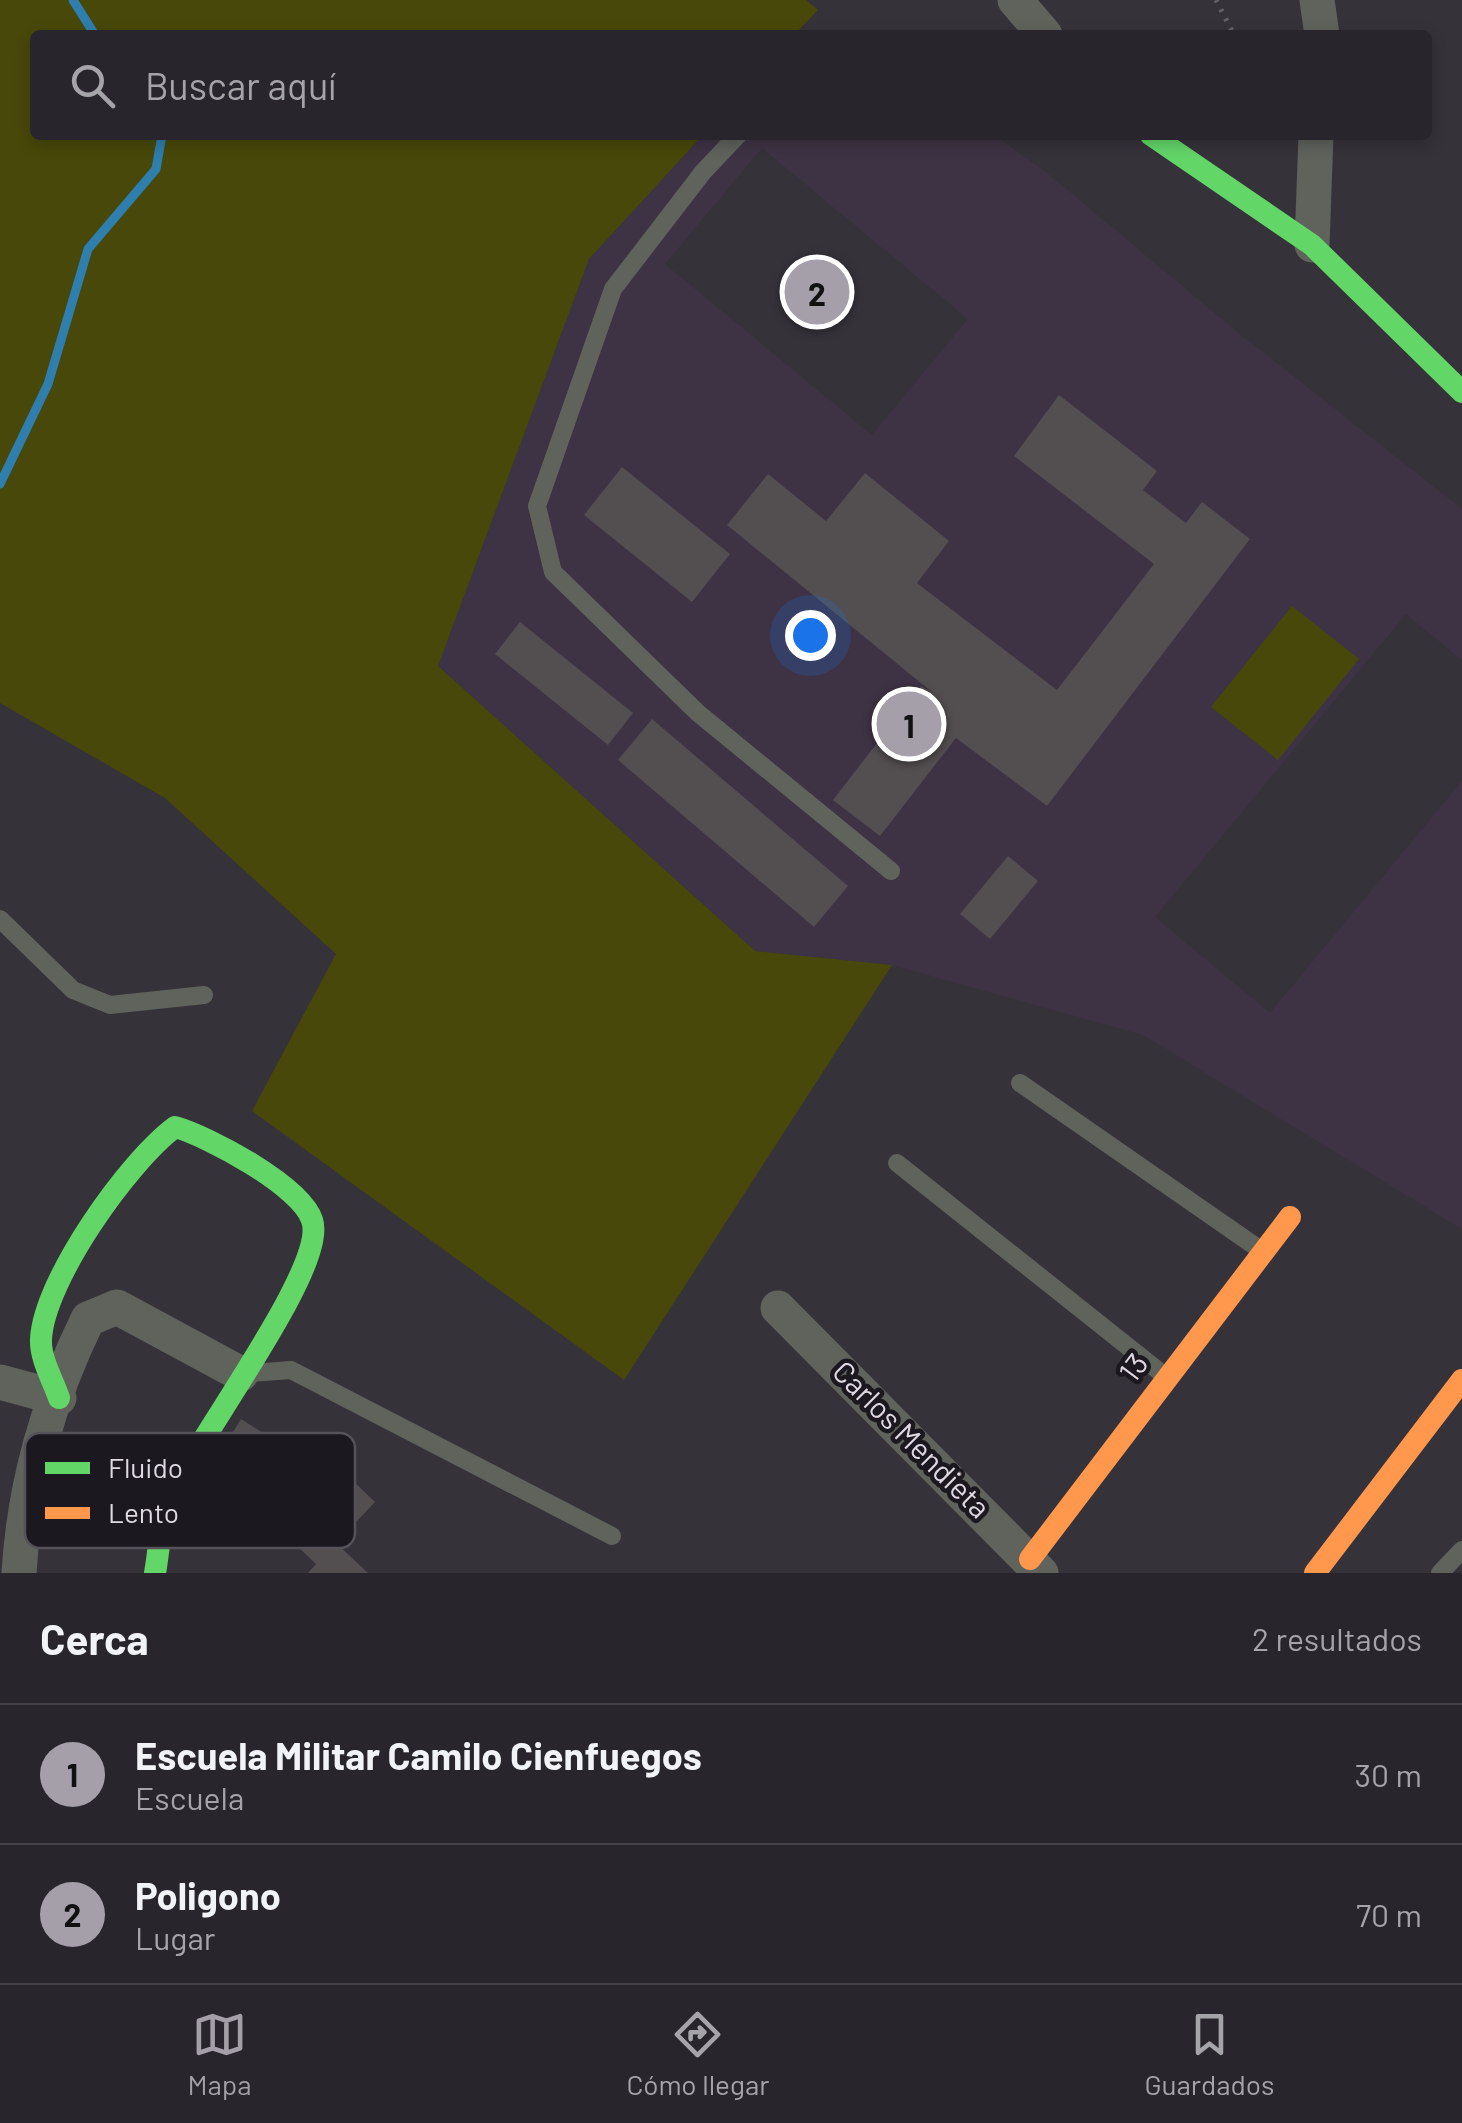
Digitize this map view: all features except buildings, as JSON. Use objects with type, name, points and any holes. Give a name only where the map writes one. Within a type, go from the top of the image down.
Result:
[{"type":"street","points":[[1015,0],[1041,30]]},
{"type":"street","points":[[1317,0],[1321,30]]},
{"type":"street","points":[[1157,140],[1312,244],[1462,392]]},
{"type":"street","points":[[1312,244],[1316,140]]},
{"type":"street","points":[[59,1398],[40,1342],[50,1304],[74,1256],[116,1190],[147,1148],[175,1127],[203,1135],[283,1188],[312,1218],[313,1247],[207,1433]]},
{"type":"street","name":"13","points":[[1036,1566],[1165,1376],[1290,1217]]},
{"type":"street","points":[[44,1433],[88,1320],[117,1307],[241,1374]]},
{"type":"street","name":"Carlos Mendieta","points":[[778,1308],[1036,1566]]},
{"type":"street","points":[[1315,1573],[1462,1380]]},
{"type":"street","points":[[0,1382],[59,1398]]},
{"type":"street","points":[[19,1573],[25,1513]]},
{"type":"street","points":[[155,1573],[159,1548]]},
{"type":"lane","points":[[733,140],[703,172],[614,289],[537,506],[553,572],[698,713],[891,871]]},
{"type":"lane","points":[[0,920],[73,990],[110,1005],[204,995]]},
{"type":"lane","points":[[1020,1083],[1262,1252]]},
{"type":"lane","points":[[897,1163],[1165,1376]]},
{"type":"lane","points":[[241,1374],[290,1370],[612,1536]]},
{"type":"lane","points":[[1440,1573],[1462,1550]]},
{"type":"path","points":[[1216,0],[1231,30]]},
{"type":"shaded area","points":[[0,0],[806,0],[818,10],[799,30],[30,30],[30,140],[698,140],[589,259],[438,666],[755,951],[892,965],[624,1380],[252,1111],[336,954],[165,798],[0,703]]},
{"type":"shaded area","points":[[698,140],[1001,140],[1046,172],[1236,331],[1462,509],[1462,660],[1406,614],[1155,917],[1270,1013],[1462,781],[1462,1229],[1143,1035],[892,965],[755,951],[438,666],[589,259]],"holes":[[[762,148],[968,319],[872,435],[665,264]]]},
{"type":"shaded area","points":[[1292,606],[1359,659],[1278,760],[1211,707]]},
{"type":"waterway","points":[[73,0],[92,30]]},
{"type":"waterway","points":[[0,484],[48,384],[88,249],[156,169],[161,140]]},
{"type":"traffic: fast","points":[[1158,140],[1312,245],[1462,392]]},
{"type":"traffic: fast","points":[[59,1398],[41,1347],[46,1314],[57,1286],[72,1255],[113,1194],[175,1127],[209,1141],[273,1178],[291,1192],[312,1220],[312,1244],[299,1277],[209,1433]]},
{"type":"traffic: fast","points":[[155,1573],[158,1548]]},
{"type":"traffic: slow","points":[[1030,1559],[1290,1217]]},
{"type":"traffic: slow","points":[[1315,1573],[1462,1380]]},
{"type":"place","name":"Poligono","points":[[817,292]]},
{"type":"place","name":"Escuela Militar Camilo Cienfuegos","points":[[909,724]]}]
